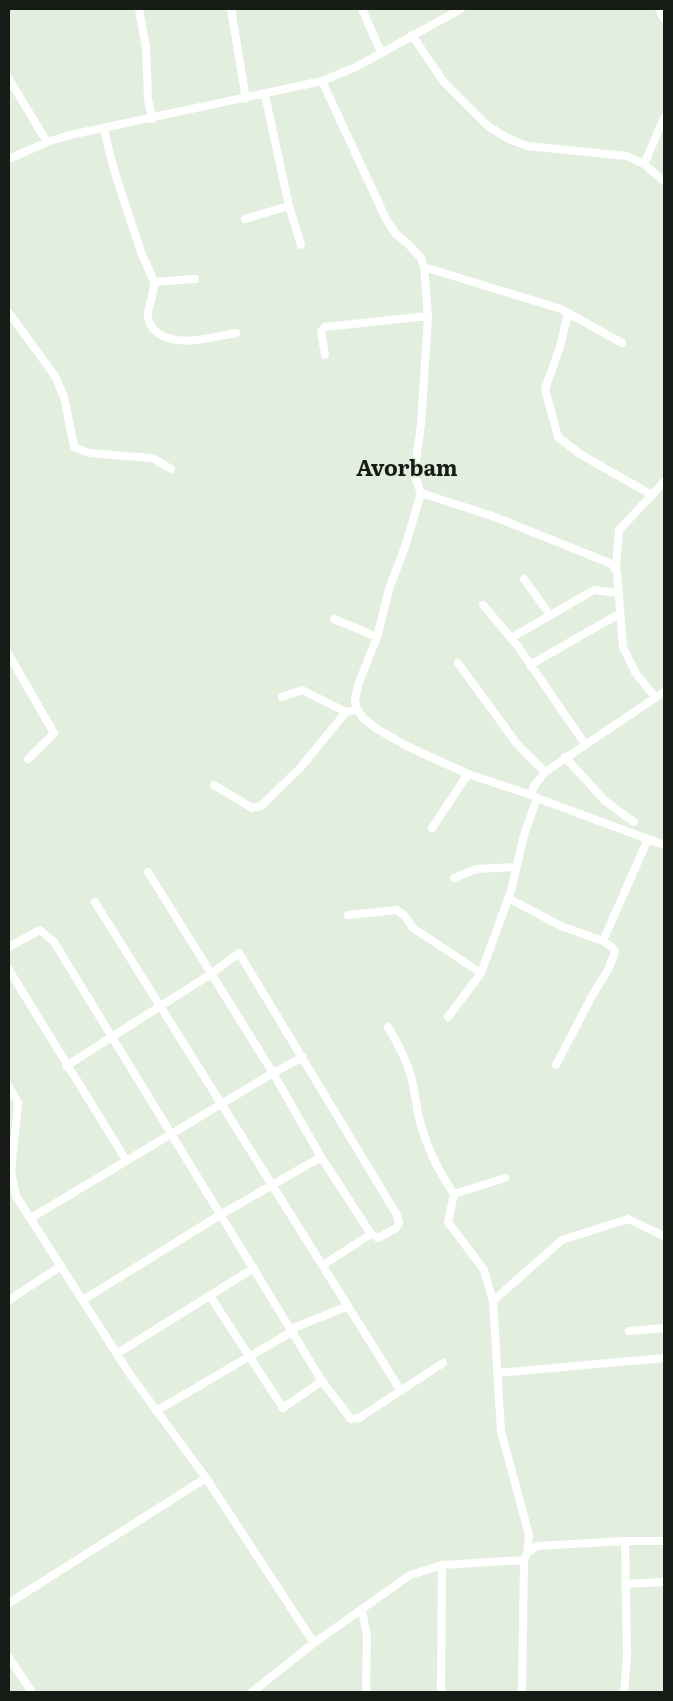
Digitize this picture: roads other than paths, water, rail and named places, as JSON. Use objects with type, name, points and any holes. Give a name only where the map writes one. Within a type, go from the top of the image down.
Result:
[{"type":"street","points":[[139,9],[146,48],[148,99],[152,119]]},
{"type":"street","points":[[231,9],[246,99]]},
{"type":"street","points":[[362,9],[381,52]]},
{"type":"street","points":[[9,159],[47,142],[322,81],[350,70],[461,9]]},
{"type":"street","points":[[661,9],[664,19]]},
{"type":"street","points":[[412,35],[443,81],[488,126],[507,138],[527,146],[576,152],[618,154],[644,164],[664,181]]},
{"type":"street","points":[[9,79],[47,142]]},
{"type":"street","points":[[322,81],[386,219],[395,233],[421,258],[424,267],[428,316],[421,425],[414,474],[421,493],[405,547],[389,589],[377,637],[358,685],[355,700],[357,709],[363,718],[391,738],[468,774],[534,796],[664,845]]},
{"type":"street","points":[[265,95],[289,206],[301,245]]},
{"type":"street","points":[[644,164],[664,118]]},
{"type":"street","points":[[104,128],[133,227],[154,282],[147,317],[158,333],[171,338],[198,340],[236,333]]},
{"type":"street","points":[[245,219],[289,206]]},
{"type":"street","points":[[424,267],[568,313],[622,343]]},
{"type":"street","points":[[154,282],[195,279]]},
{"type":"street","points":[[9,313],[55,376],[64,397],[74,447],[89,452],[152,458],[171,468]]},
{"type":"street","points":[[568,313],[560,347],[545,389],[558,437],[580,454],[652,495]]},
{"type":"street","points":[[325,355],[321,331],[324,327],[428,316]]},
{"type":"street","points":[[655,697],[628,658],[623,647],[616,568],[619,530],[664,482]]},
{"type":"street","points":[[421,493],[495,517],[612,564],[616,568]]},
{"type":"street","points":[[524,580],[550,615]]},
{"type":"street","points":[[511,638],[594,590],[618,593]]},
{"type":"street","points":[[483,605],[511,638],[585,744]]},
{"type":"street","points":[[530,665],[619,614]]},
{"type":"street","points":[[334,619],[377,637]]},
{"type":"street","points":[[9,655],[54,733],[28,759]]},
{"type":"street","points":[[458,663],[517,744],[545,772]]},
{"type":"street","points":[[282,697],[302,690],[346,712]]},
{"type":"street","points":[[448,1017],[481,973],[508,898],[534,796],[534,786],[545,772],[565,757],[664,692]]},
{"type":"street","points":[[214,784],[252,808],[261,806],[301,767],[346,712],[357,709]]},
{"type":"street","points":[[565,757],[605,801],[634,822]]},
{"type":"street","points":[[432,828],[468,774]]},
{"type":"street","points":[[603,941],[648,839]]},
{"type":"street","points":[[454,878],[476,869],[515,867]]},
{"type":"street","points":[[66,1066],[211,974],[239,953],[397,1215],[399,1223],[396,1228],[378,1238],[370,1234],[321,1157],[272,1073],[211,974],[148,872]]},
{"type":"street","points":[[508,898],[561,926],[603,941],[614,948],[615,956],[556,1065]]},
{"type":"street","points":[[95,902],[402,1391]]},
{"type":"street","points":[[348,915],[387,910],[400,911],[413,928],[481,973]]},
{"type":"street","points":[[9,947],[40,930],[54,942],[322,1381],[351,1419],[356,1420],[443,1363]]},
{"type":"street","points":[[9,970],[66,1066],[126,1160]]},
{"type":"street","points":[[388,1027],[402,1052],[411,1077],[419,1116],[430,1152],[437,1169],[454,1194],[448,1222],[484,1270],[493,1301],[501,1431],[529,1535],[537,1546]]},
{"type":"street","points":[[31,1218],[272,1073],[303,1057]]},
{"type":"street","points":[[9,1087],[18,1103],[10,1149],[11,1171],[16,1196],[129,1373],[206,1478],[314,1643]]},
{"type":"street","points":[[83,1300],[321,1157]]},
{"type":"street","points":[[454,1194],[505,1178]]},
{"type":"street","points":[[493,1301],[562,1240],[628,1219],[664,1236]]},
{"type":"street","points":[[323,1265],[370,1234]]},
{"type":"street","points":[[9,1300],[61,1266]]},
{"type":"street","points":[[118,1353],[254,1268]]},
{"type":"street","points":[[210,1296],[283,1408],[322,1381]]},
{"type":"street","points":[[156,1411],[250,1357],[292,1330],[348,1306]]},
{"type":"street","points":[[629,1332],[664,1328]]},
{"type":"street","points":[[497,1373],[664,1358]]},
{"type":"street","points":[[9,1603],[206,1478]]},
{"type":"street","points":[[522,1692],[526,1557],[529,1535]]},
{"type":"street","points":[[252,1692],[314,1643],[410,1575],[442,1565],[526,1557],[537,1546],[625,1541],[664,1541]]},
{"type":"street","points":[[624,1692],[627,1656],[625,1541]]},
{"type":"street","points":[[441,1692],[442,1565]]},
{"type":"street","points":[[625,1584],[664,1582]]},
{"type":"street","points":[[362,1610],[367,1637],[366,1692]]},
{"type":"street","points":[[9,1658],[32,1692]]},
{"type":"district","name":"Avorbam","points":[[407,466]]}]
